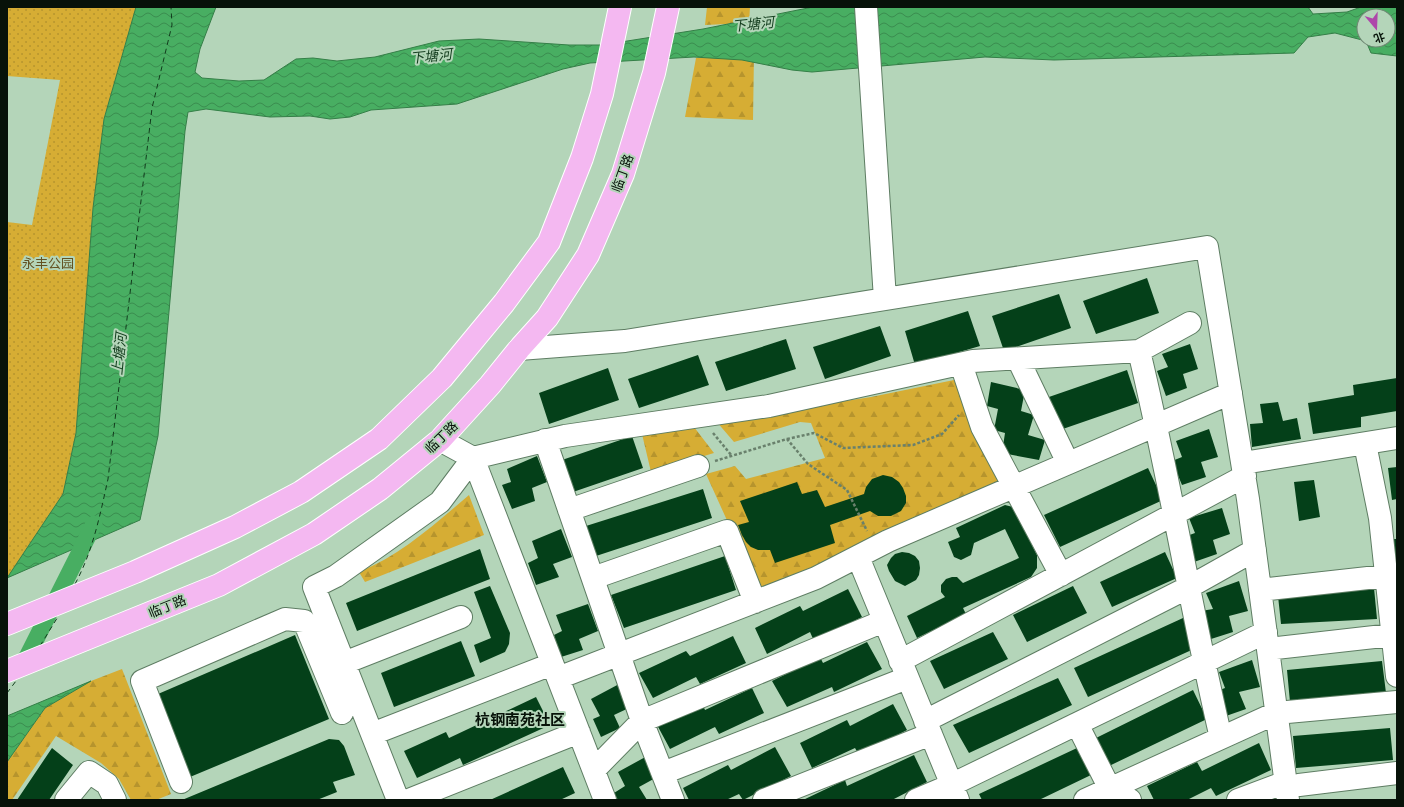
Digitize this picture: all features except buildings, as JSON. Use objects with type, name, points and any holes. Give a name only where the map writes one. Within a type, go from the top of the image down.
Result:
[{"type":"main road","points":[[7,624],[142,568],[235,527],[301,492],[379,439],[442,378],[504,303],[549,242],[582,158],[602,94],[618,14]]},
{"type":"main road","name":"临丁路","points":[[7,671],[219,585],[300,542],[380,489],[440,440],[490,386],[519,349],[547,318],[588,255],[623,174],[654,73],[666,15]]},
{"type":"street","points":[[866,7],[884,299]]},
{"type":"street","points":[[519,349],[625,341],[1207,247],[1244,470],[1276,713],[1291,789]]},
{"type":"street","points":[[398,800],[314,587],[336,576],[440,502],[473,458],[565,436],[769,406],[973,361],[1139,352],[1190,324]]},
{"type":"street","points":[[1139,352],[1157,425],[1204,662],[1221,738]]},
{"type":"street","points":[[1018,359],[1068,463]]},
{"type":"street","points":[[961,364],[982,427],[1061,575]]},
{"type":"street","points":[[372,734],[555,671],[619,655],[816,578],[896,538],[1231,392]]},
{"type":"street","points":[[663,773],[904,669],[1061,575],[1174,514],[1244,470],[1397,438]]},
{"type":"street","points":[[440,440],[473,458],[594,770],[602,799]]},
{"type":"street","points":[[546,440],[642,721],[673,800]]},
{"type":"street","points":[[1365,444],[1388,517],[1390,586],[1397,676]]},
{"type":"street","points":[[569,510],[698,466]]},
{"type":"street","points":[[593,578],[727,531],[755,602]]},
{"type":"street","points":[[764,800],[928,728],[1255,550]]},
{"type":"street","points":[[866,552],[884,621],[954,792]]},
{"type":"street","points":[[1260,590],[1390,586]]},
{"type":"street","points":[[181,782],[142,681],[285,619],[304,621],[324,612]]},
{"type":"street","points":[[344,662],[461,617]]},
{"type":"street","points":[[304,621],[342,713]]},
{"type":"street","points":[[594,770],[642,721],[884,621]]},
{"type":"street","points":[[916,800],[954,792],[1077,724],[1204,662],[1267,641],[1395,647]]},
{"type":"street","points":[[1085,800],[1276,713],[1397,702]]},
{"type":"street","points":[[1077,724],[1110,789],[1130,800]]},
{"type":"street","points":[[409,800],[579,732]]},
{"type":"street","points":[[66,800],[89,772],[107,784],[115,800]]},
{"type":"street","points":[[1238,800],[1291,789],[1397,773]]},
{"type":"path","points":[[698,466],[787,439],[814,433],[843,448],[913,445],[942,434],[973,400]]},
{"type":"path","points":[[699,416],[732,456]]},
{"type":"path","points":[[787,439],[808,464],[847,490],[866,552]]},
{"type":"green space","name":"永丰公园","points":[[7,7],[136,7],[104,119],[93,208],[76,433],[63,494],[7,578],[7,222],[32,225],[60,80],[7,76]]},
{"type":"green space","points":[[707,7],[750,7],[749,23],[705,25]]},
{"type":"green space","points":[[754,54],[753,120],[685,117],[696,58]]},
{"type":"green space","points":[[954,380],[999,483],[815,570],[759,591],[706,474],[735,466],[746,479],[825,458],[811,423],[800,422],[734,442],[716,421],[871,397]]},
{"type":"green space","points":[[694,427],[714,453],[651,472],[642,434]]},
{"type":"green space","points":[[469,495],[484,535],[365,582],[359,572],[403,548],[430,528]]},
{"type":"green space","points":[[122,669],[171,794],[156,800],[131,800],[119,779],[101,763],[56,736],[12,800],[7,800],[7,762],[45,708],[91,681]]},
{"type":"water","name":"下塘河","points":[[136,7],[216,7],[200,49],[195,72],[202,78],[239,81],[264,80],[296,59],[313,58],[337,61],[375,57],[439,41],[479,39],[569,45],[602,45],[703,29],[813,7],[1308,7],[1313,14],[1347,12],[1356,9],[1356,38],[1335,33],[1308,37],[1294,53],[1054,60],[985,57],[812,72],[792,70],[742,60],[694,57],[590,63],[563,69],[457,104],[371,110],[350,117],[330,119],[310,116],[270,117],[206,109],[188,112],[185,131],[158,436],[140,520],[7,578],[63,494],[76,433],[93,208],[104,119]]},
{"type":"water","points":[[1397,7],[1397,56],[1371,53],[1369,48],[1396,48],[1396,8],[1358,8]]},
{"type":"water","points":[[91,681],[45,708],[7,762],[7,716]]},
{"type":"waterway","name":"上塘河","points":[[17,668],[27,657],[94,524]]},
{"type":"ferry route","points":[[75,584],[87,559],[99,519],[108,479],[152,108],[172,25],[171,7]]},
{"type":"ferry route","points":[[40,646],[59,615]]},
{"type":"ferry route","points":[[7,693],[19,677]]},
{"type":"district","name":"杭钢南苑社区","points":[[520,720]]}]
